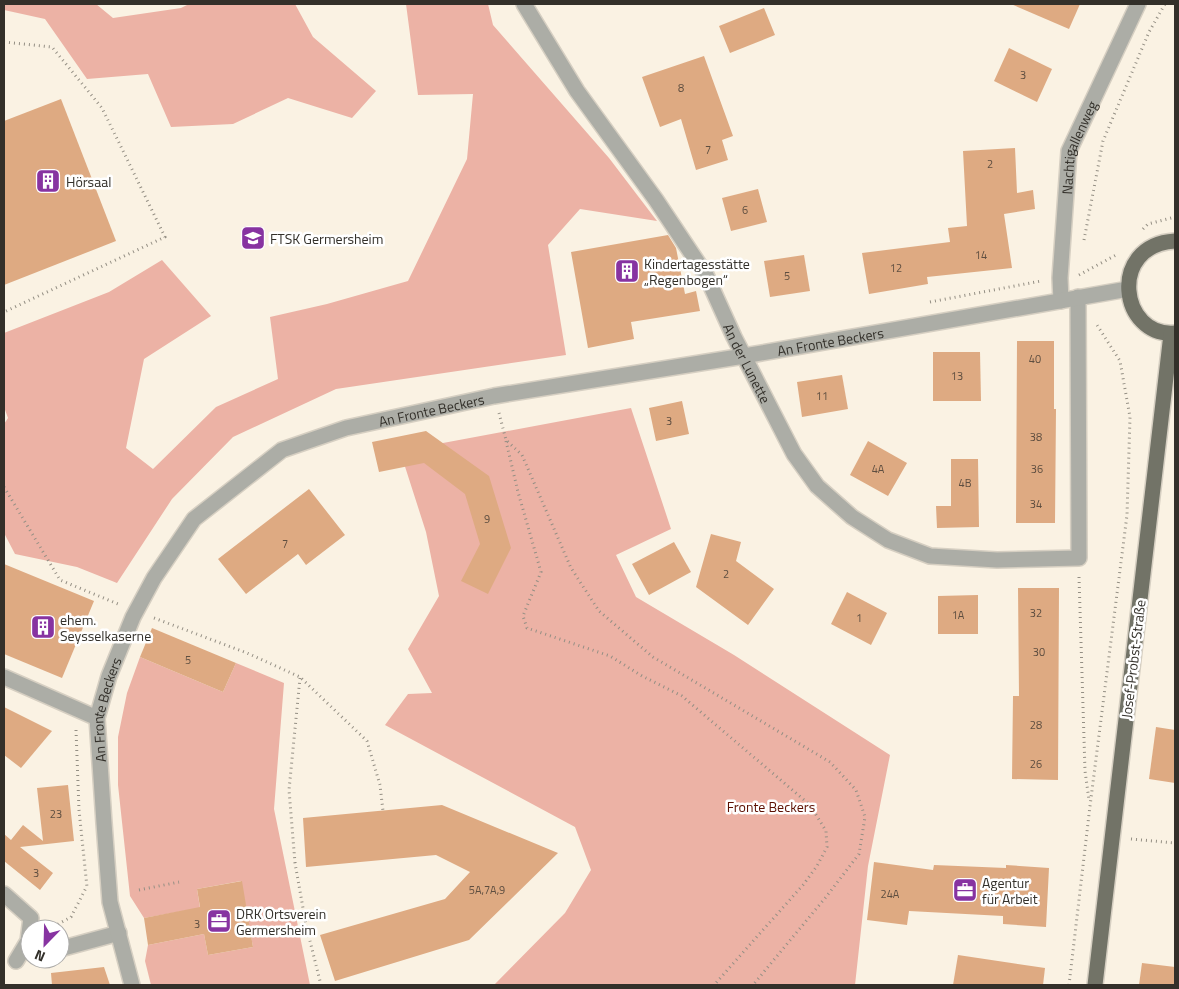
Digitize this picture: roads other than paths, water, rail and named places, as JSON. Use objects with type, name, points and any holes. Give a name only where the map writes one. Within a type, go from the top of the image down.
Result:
[{"type":"main road","points":[[1173,333],[1158,330],[1146,324],[1137,314],[1131,303],[1128,289],[1130,274],[1137,260],[1149,248],[1163,242],[1175,241]]},
{"type":"main road","name":"Josef-Probst-Straße","points":[[1095,985],[1173,333]]},
{"type":"street","name":"An der Lunette","points":[[524,4],[577,91],[656,200],[706,276],[794,454],[817,486],[852,517],[888,540],[930,556],[997,560],[1079,558],[1078,298]]},
{"type":"street","name":"Nachtigallenweg","points":[[1060,301],[1069,151],[1138,4]]},
{"type":"street","name":"An Fronte Beckers","points":[[132,985],[110,902],[97,718],[109,676],[133,617],[154,578],[194,519],[282,450],[346,428],[494,396],[744,356],[1128,289]]},
{"type":"street","points":[[4,677],[97,718]]},
{"type":"street","points":[[4,894],[31,918],[28,941],[17,961]]},
{"type":"street","points":[[70,946],[119,933]]},
{"type":"place","name":"Hörsaal","points":[[48,181]]},
{"type":"place","name":"FTSK Germersheim","points":[[253,238]]},
{"type":"place","name":"Kindertagesstätte „Regenbogen“","points":[[627,271]]},
{"type":"place","name":"ehem. Seysselkaserne","points":[[43,627]]},
{"type":"place","name":"Agentur für Arbeit","points":[[965,890]]},
{"type":"place","name":"DRK Ortsverein Germersheim","points":[[219,921]]},
{"type":"park label","name":"Fronte Beckers","points":[[771,806]]}]
